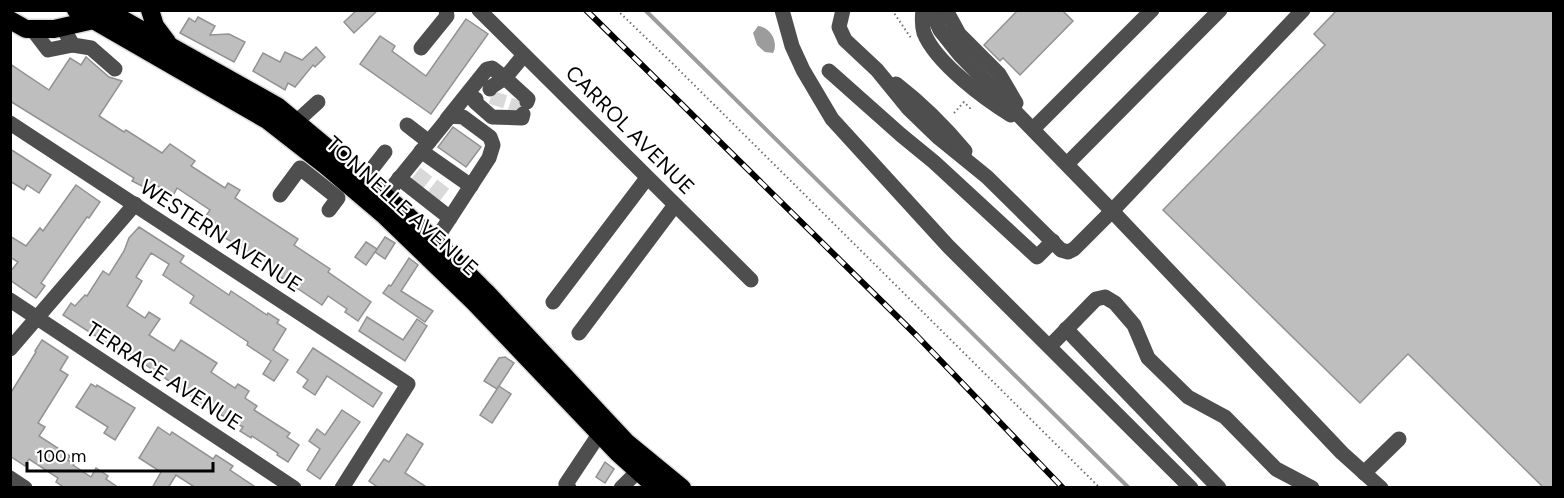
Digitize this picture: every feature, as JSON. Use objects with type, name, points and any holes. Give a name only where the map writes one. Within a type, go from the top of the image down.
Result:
[{"type":"highway","name":"TONNELLE AVENUE","points":[[76,10],[106,14],[168,44],[277,106],[435,241],[486,292],[626,442],[682,488]]},
{"type":"highway","points":[[150,10],[155,26],[168,44]]},
{"type":"highway","name":"TONNELLE AVENUE","points":[[106,14],[267,120],[326,177],[385,216],[474,302],[600,433],[657,488]]},
{"type":"highway","points":[[10,20],[26,29],[32,29],[62,27],[106,14]]},
{"type":"street","points":[[422,48],[444,22],[447,16],[446,10]]},
{"type":"street","name":"CARROL AVENUE","points":[[479,10],[751,280]]},
{"type":"street","points":[[782,10],[792,46],[803,70],[832,119],[948,246],[1191,488]]},
{"type":"street","points":[[923,10],[922,26],[928,42],[973,68]]},
{"type":"street","points":[[931,10],[940,30],[973,68],[1342,453],[1381,488]]},
{"type":"street","points":[[946,10],[973,68]]},
{"type":"street","points":[[1033,129],[1152,10]]},
{"type":"street","points":[[1066,164],[1220,10]]},
{"type":"street","points":[[842,14],[839,27],[842,35],[877,70],[908,108],[925,117],[1061,250],[1068,252],[1074,249],[1112,211],[1303,10]]},
{"type":"street","points":[[62,27],[73,45]]},
{"type":"street","points":[[32,29],[48,51],[73,45],[91,48],[115,69]]},
{"type":"street","points":[[482,130],[502,100],[524,55]]},
{"type":"street","points":[[385,196],[487,69],[492,68],[502,100]]},
{"type":"street","points":[[829,71],[900,135],[934,162],[1037,257],[1053,241]]},
{"type":"street","points":[[296,122],[318,102]]},
{"type":"street","points":[[435,241],[493,149],[490,136],[482,130],[460,116],[450,116],[447,119]]},
{"type":"street","name":"WESTERN AVENUE","points":[[10,123],[408,384],[342,488]]},
{"type":"street","points":[[407,125],[425,146],[440,171],[471,186]]},
{"type":"street","points":[[364,178],[385,152]]},
{"type":"street","points":[[280,195],[300,168],[326,177],[338,198],[329,210]]},
{"type":"street","points":[[553,302],[647,177]]},
{"type":"street","points":[[399,178],[424,193],[450,218]]},
{"type":"street","points":[[10,349],[135,204]]},
{"type":"street","points":[[579,333],[675,205]]},
{"type":"street","points":[[1050,346],[1096,299],[1105,297],[1110,299],[1131,320],[1148,358],[1188,398],[1225,417],[1276,469],[1312,488]]},
{"type":"street","name":"TERRACE AVENUE","points":[[10,300],[294,488]]},
{"type":"street","points":[[1066,330],[1219,488]]},
{"type":"street","points":[[569,488],[566,484],[600,433]]},
{"type":"street","points":[[1364,473],[1400,439]]},
{"type":"street","points":[[621,488],[638,471]]},
{"type":"street","points":[[10,478],[25,488]]},
{"type":"path","points":[[616,10],[1100,488]]},
{"type":"path","points":[[954,113],[964,102],[970,108],[974,104]]},
{"type":"shaded area","points":[[758,26],[770,32],[775,44],[773,53],[765,52],[757,45],[753,33]]},
{"type":"building","points":[[357,10],[378,10],[354,33],[344,22]]},
{"type":"building","points":[[1018,10],[1062,10],[1073,21],[1020,75],[1003,58],[1000,61],[984,45]]},
{"type":"building","points":[[1337,10],[1554,10],[1554,488],[1544,488],[1408,354],[1360,403],[1163,210],[1325,45],[1314,34]]},
{"type":"building","points":[[198,17],[215,26],[210,35],[229,34],[245,42],[234,62],[180,33],[189,18],[195,22]]},
{"type":"building","points":[[466,19],[488,34],[431,114],[360,64],[380,36],[395,46],[392,51],[426,76]]},
{"type":"building","points":[[316,47],[325,57],[315,67],[313,65],[295,87],[288,83],[285,90],[253,71],[263,53],[280,62],[285,52],[302,60]]},
{"type":"building","points":[[86,57],[109,77],[122,81],[99,116],[162,153],[170,144],[195,161],[191,166],[225,188],[228,183],[240,190],[235,198],[298,239],[294,245],[330,269],[328,272],[371,302],[358,321],[345,312],[347,309],[328,296],[322,305],[276,274],[278,272],[260,259],[217,233],[221,227],[205,217],[210,210],[177,188],[173,196],[153,183],[148,189],[132,181],[134,178],[10,101],[10,64],[49,90],[70,58],[81,65]]},
{"type":"building","points":[[453,127],[481,147],[466,167],[438,147]]},
{"type":"building","points":[[10,149],[51,175],[39,193],[27,185],[24,190],[10,181]]},
{"type":"building","points":[[76,185],[100,202],[41,283],[45,286],[36,298],[10,280],[10,272],[18,262],[10,257],[10,236],[26,246],[40,228],[43,231]]},
{"type":"building","points":[[139,227],[184,256],[180,262],[229,295],[231,291],[267,315],[268,313],[279,320],[277,323],[286,329],[273,350],[288,360],[274,381],[263,374],[271,361],[247,345],[248,342],[190,303],[194,296],[163,275],[169,264],[151,253],[136,277],[142,281],[127,306],[145,318],[149,312],[160,319],[149,335],[174,351],[181,340],[217,363],[211,372],[235,388],[238,384],[249,391],[245,398],[257,406],[254,410],[290,433],[287,437],[299,445],[288,462],[252,436],[251,438],[240,431],[243,427],[207,407],[124,350],[123,352],[111,346],[63,315],[71,303],[75,306],[85,295],[87,296],[103,271],[109,275],[129,238]]},
{"type":"building","points":[[385,237],[395,243],[385,259],[375,252]]},
{"type":"building","points":[[366,242],[377,249],[366,265],[355,257]]},
{"type":"building","points":[[409,258],[418,265],[401,291],[433,311],[425,322],[383,293],[389,285],[391,286]]},
{"type":"building","points":[[367,317],[403,340],[417,319],[427,326],[405,361],[359,331]]},
{"type":"building","points":[[42,340],[68,357],[60,370],[68,375],[38,423],[45,427],[39,436],[70,456],[68,460],[73,465],[91,477],[96,468],[108,476],[106,479],[119,488],[65,488],[56,482],[58,478],[29,459],[25,466],[10,456],[10,394]]},
{"type":"building","points":[[313,348],[382,393],[373,407],[327,376],[315,395],[303,387],[308,380],[297,372]]},
{"type":"building","points":[[505,357],[514,363],[497,389],[484,381],[499,358]]},
{"type":"building","points":[[91,384],[96,387],[97,385],[135,408],[115,440],[104,433],[108,427],[76,407]]},
{"type":"building","points":[[499,386],[511,394],[492,423],[480,415]]},
{"type":"building","points":[[342,410],[360,422],[320,479],[307,470],[320,449],[309,441],[317,429],[325,435]]},
{"type":"building","points":[[158,427],[170,435],[172,432],[213,459],[216,455],[233,466],[230,470],[257,488],[196,488],[176,475],[168,488],[152,488],[161,472],[139,458]]},
{"type":"building","points":[[407,434],[423,444],[405,473],[428,488],[379,488],[369,481],[384,459],[389,462]]},
{"type":"building","points":[[605,462],[614,469],[605,483],[596,477]]},
{"type":"waterway","points":[[645,10],[1129,488]]},
{"type":"tunnel","points":[[496,106],[500,93]]},
{"type":"tunnel","points":[[515,112],[519,100]]},
{"type":"tunnel","points":[[417,184],[428,170]]},
{"type":"tunnel","points":[[434,196],[445,182]]},
{"type":"railway","points":[[586,10],[917,336],[1063,488]]}]
